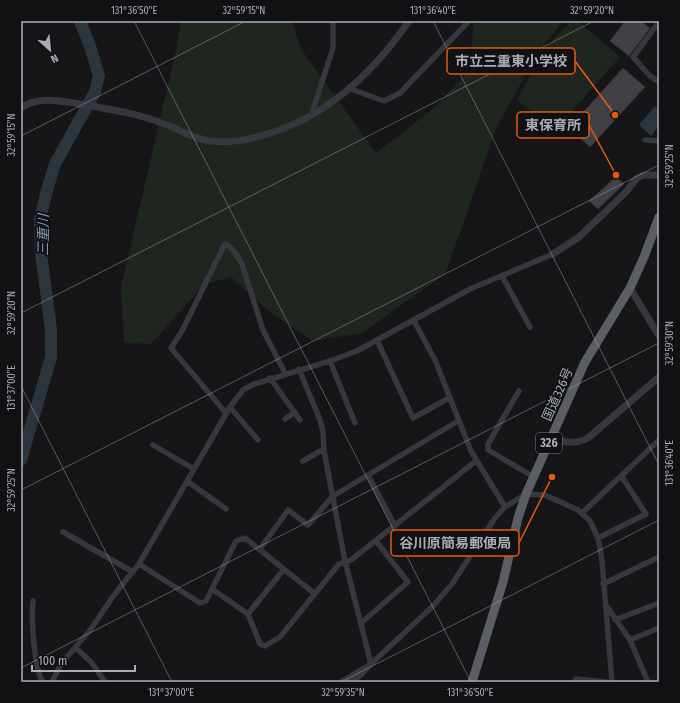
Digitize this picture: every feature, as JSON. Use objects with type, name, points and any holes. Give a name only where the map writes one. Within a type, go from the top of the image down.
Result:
[{"type":"highway","name":"国道326号","points":[[472,682],[501,589],[518,518],[526,494],[585,362],[630,288],[644,257],[659,217]]},
{"type":"street","points":[[310,116],[333,48],[333,21]]},
{"type":"street","points":[[21,108],[33,102],[46,100],[71,103],[110,110],[160,122],[185,134],[211,141],[239,141],[262,136],[287,128],[333,103],[350,89],[381,56],[408,21]]},
{"type":"street","points":[[350,89],[384,101],[400,93],[469,21]]},
{"type":"street","points":[[659,22],[633,57],[659,82]]},
{"type":"street","points":[[645,140],[659,141]]},
{"type":"street","points":[[52,682],[61,664],[76,648],[139,564],[226,413],[243,390],[285,373],[330,361],[377,340],[414,321],[470,289],[553,254],[579,237],[625,193],[636,179],[643,175],[659,175]]},
{"type":"street","points":[[226,413],[171,348],[182,331],[226,244],[232,249],[242,264],[263,330],[285,373]]},
{"type":"street","points":[[502,276],[530,328]]},
{"type":"street","points":[[630,288],[659,336]]},
{"type":"street","points":[[414,321],[435,360],[458,421],[476,461],[506,507]]},
{"type":"street","points":[[377,340],[413,418],[450,398]]},
{"type":"street","points":[[330,361],[355,423]]},
{"type":"street","points":[[299,369],[320,420],[323,432],[324,449],[345,561],[371,664]]},
{"type":"street","points":[[551,439],[570,444],[578,443],[588,438],[659,377]]},
{"type":"street","points":[[270,378],[300,420]]},
{"type":"street","points":[[518,391],[488,444],[488,450],[534,478]]},
{"type":"street","points":[[230,408],[258,440]]},
{"type":"street","points":[[285,419],[295,412]]},
{"type":"street","points":[[260,550],[288,510],[308,525],[333,496],[458,421]]},
{"type":"street","points":[[582,513],[622,477],[659,440]]},
{"type":"street","points":[[153,445],[194,469]]},
{"type":"street","points":[[303,461],[324,449]]},
{"type":"street","points":[[212,590],[248,614],[260,644],[265,646],[280,637],[339,564],[351,560],[476,461]]},
{"type":"street","points":[[368,475],[394,526]]},
{"type":"street","points":[[598,538],[646,514],[622,477]]},
{"type":"street","points":[[187,480],[226,509]]},
{"type":"street","points":[[351,682],[361,676],[371,664],[433,606],[452,584],[488,528],[506,507],[526,494],[545,496],[582,513],[590,521],[598,538],[602,560],[612,682]]},
{"type":"street","points":[[63,532],[133,572]]},
{"type":"street","points":[[139,564],[200,603],[206,601],[236,541],[245,538],[315,594]]},
{"type":"street","points":[[361,623],[408,582],[376,541]]},
{"type":"street","points":[[603,584],[659,557]]},
{"type":"street","points":[[248,614],[284,569]]},
{"type":"street","points":[[33,601],[31,613],[38,672],[43,682]]},
{"type":"street","points":[[615,620],[659,603]]},
{"type":"street","points":[[606,606],[630,640],[648,682]]},
{"type":"street","points":[[630,640],[659,628]]},
{"type":"street","points":[[76,648],[92,663],[105,682]]},
{"type":"street","points":[[341,682],[363,667],[371,664]]},
{"type":"street","points":[[576,679],[606,682]]},
{"type":"shaded area","points":[[181,21],[292,21],[301,49],[376,153],[434,108],[469,70],[474,21],[563,21],[538,53],[496,128],[445,274],[362,333],[313,341],[270,312],[231,277],[205,284],[151,344],[124,343],[121,287],[177,46]]},
{"type":"shaded area","points":[[571,21],[578,21],[620,57],[556,129],[517,100],[543,51]]},
{"type":"shaded area","points":[[655,106],[659,109],[659,126],[651,136],[639,125]]},
{"type":"building","points":[[625,21],[641,21],[650,28],[629,56],[610,41]]},
{"type":"building","points":[[623,68],[645,87],[590,147],[569,128]]},
{"type":"building","points":[[616,177],[624,184],[598,209],[589,201]]},
{"type":"waterway","name":"三重川","points":[[21,460],[51,357],[51,329],[41,254],[40,218],[55,164],[95,92],[99,76],[90,46],[80,21]]},
{"type":"place","name":"市立三重東小学校","points":[[615,115]]},
{"type":"place","name":"東保育所","points":[[616,175]]},
{"type":"place","name":"谷川原簡易郵便局","points":[[552,477]]}]
